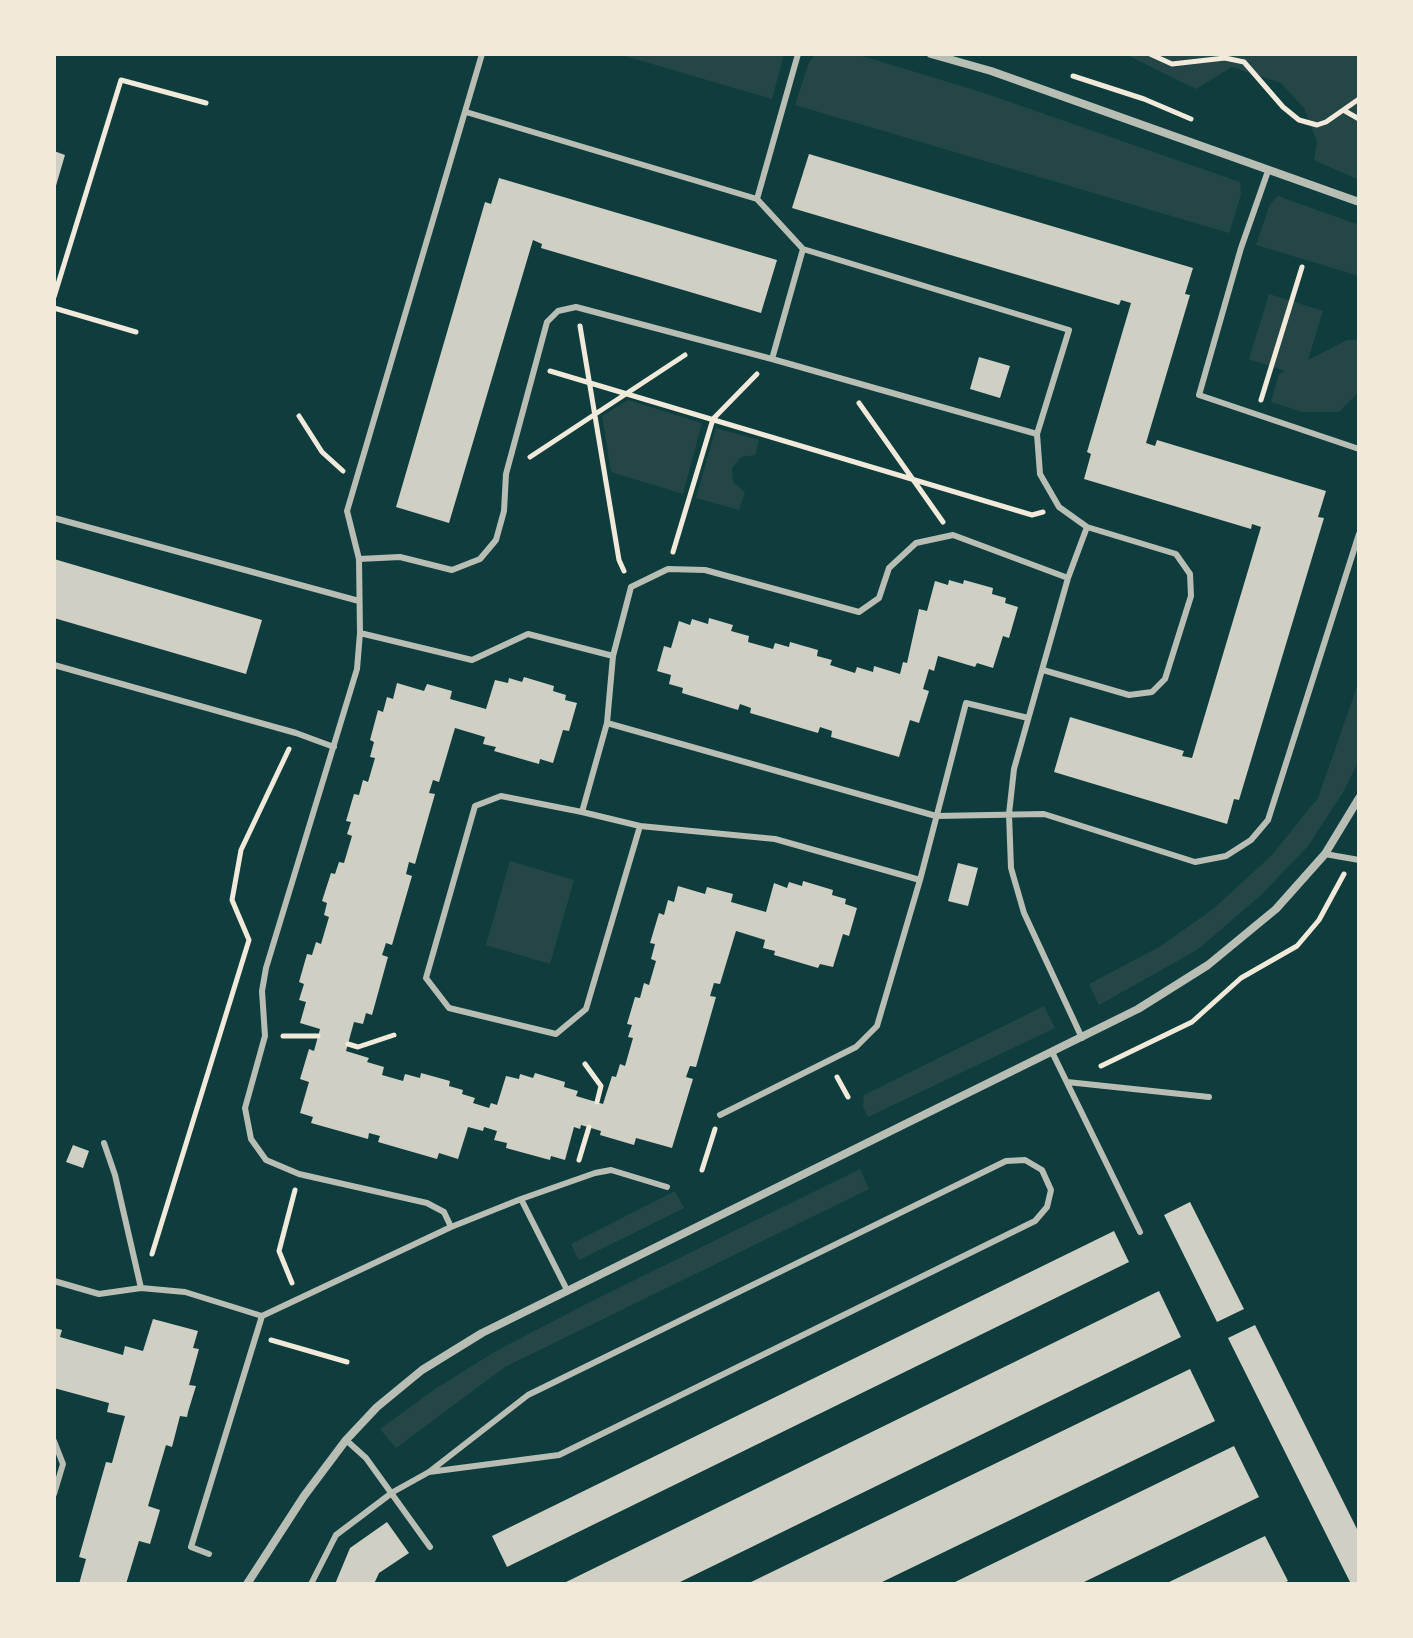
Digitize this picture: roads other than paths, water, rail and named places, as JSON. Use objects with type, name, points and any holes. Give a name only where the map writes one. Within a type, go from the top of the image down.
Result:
[{"type":"street","points":[[931,54],[991,71],[1359,202]]},
{"type":"street","points":[[247,1584],[304,1496],[346,1440],[377,1407],[422,1370],[482,1333],[567,1290],[1138,1009],[1208,965],[1276,909],[1325,854],[1359,798]]},
{"type":"lane","points":[[451,1227],[444,1212],[427,1203],[299,1174],[266,1160],[251,1139],[245,1108],[265,1036],[262,991],[266,968],[357,669],[359,559],[347,511],[482,54]]},
{"type":"lane","points":[[757,199],[798,54]]},
{"type":"lane","points":[[466,112],[757,199],[803,249],[1069,330],[1037,434],[1040,474],[1059,507],[1087,527],[1176,554],[1190,574],[1191,596],[1165,679],[1152,692],[1129,695],[1043,670]]},
{"type":"lane","points":[[1268,171],[1241,248],[1199,395],[1359,449]]},
{"type":"lane","points":[[772,359],[803,249]]},
{"type":"lane","points":[[359,559],[400,557],[452,570],[480,559],[496,540],[504,511],[506,474],[547,322],[558,311],[576,307],[1037,434]]},
{"type":"lane","points":[[54,518],[359,601]]},
{"type":"lane","points":[[1082,1038],[1024,913],[1011,868],[1009,814],[1014,769],[1068,578],[1087,527]]},
{"type":"lane","points":[[607,723],[936,816],[1044,814],[1195,862],[1226,856],[1251,840],[1268,820],[1359,534]]},
{"type":"lane","points":[[582,812],[607,723],[613,656],[631,587],[668,569],[705,570],[859,612],[879,598],[889,568],[916,543],[953,535],[1068,578]]},
{"type":"lane","points":[[360,633],[472,660],[528,634],[613,656]]},
{"type":"lane","points":[[54,665],[296,733],[334,747]]},
{"type":"lane","points":[[720,1115],[856,1047],[877,1026],[920,880],[966,703],[1028,718]]},
{"type":"lane","points":[[640,826],[586,1009],[556,1034],[449,1008],[426,978],[475,806],[501,796],[640,826],[775,839],[920,880]]},
{"type":"lane","points":[[1325,854],[1357,860]]},
{"type":"lane","points":[[1052,1052],[1140,1232]]},
{"type":"lane","points":[[1067,1082],[1209,1097]]},
{"type":"lane","points":[[104,1143],[115,1175],[141,1288]]},
{"type":"lane","points":[[311,1584],[336,1535],[393,1492],[429,1472],[528,1395],[1006,1161],[1025,1160],[1042,1170],[1051,1190],[1047,1207],[1035,1221],[559,1455],[429,1472]]},
{"type":"lane","points":[[54,1281],[99,1294],[141,1288],[185,1292],[262,1316],[451,1227],[574,1181],[611,1170],[667,1187]]},
{"type":"lane","points":[[521,1199],[567,1290]]},
{"type":"lane","points":[[209,1554],[191,1547],[262,1316]]},
{"type":"lane","points":[[346,1440],[366,1458],[393,1492],[430,1547]]},
{"type":"lane","points":[[54,1441],[63,1464],[54,1494]]}]
